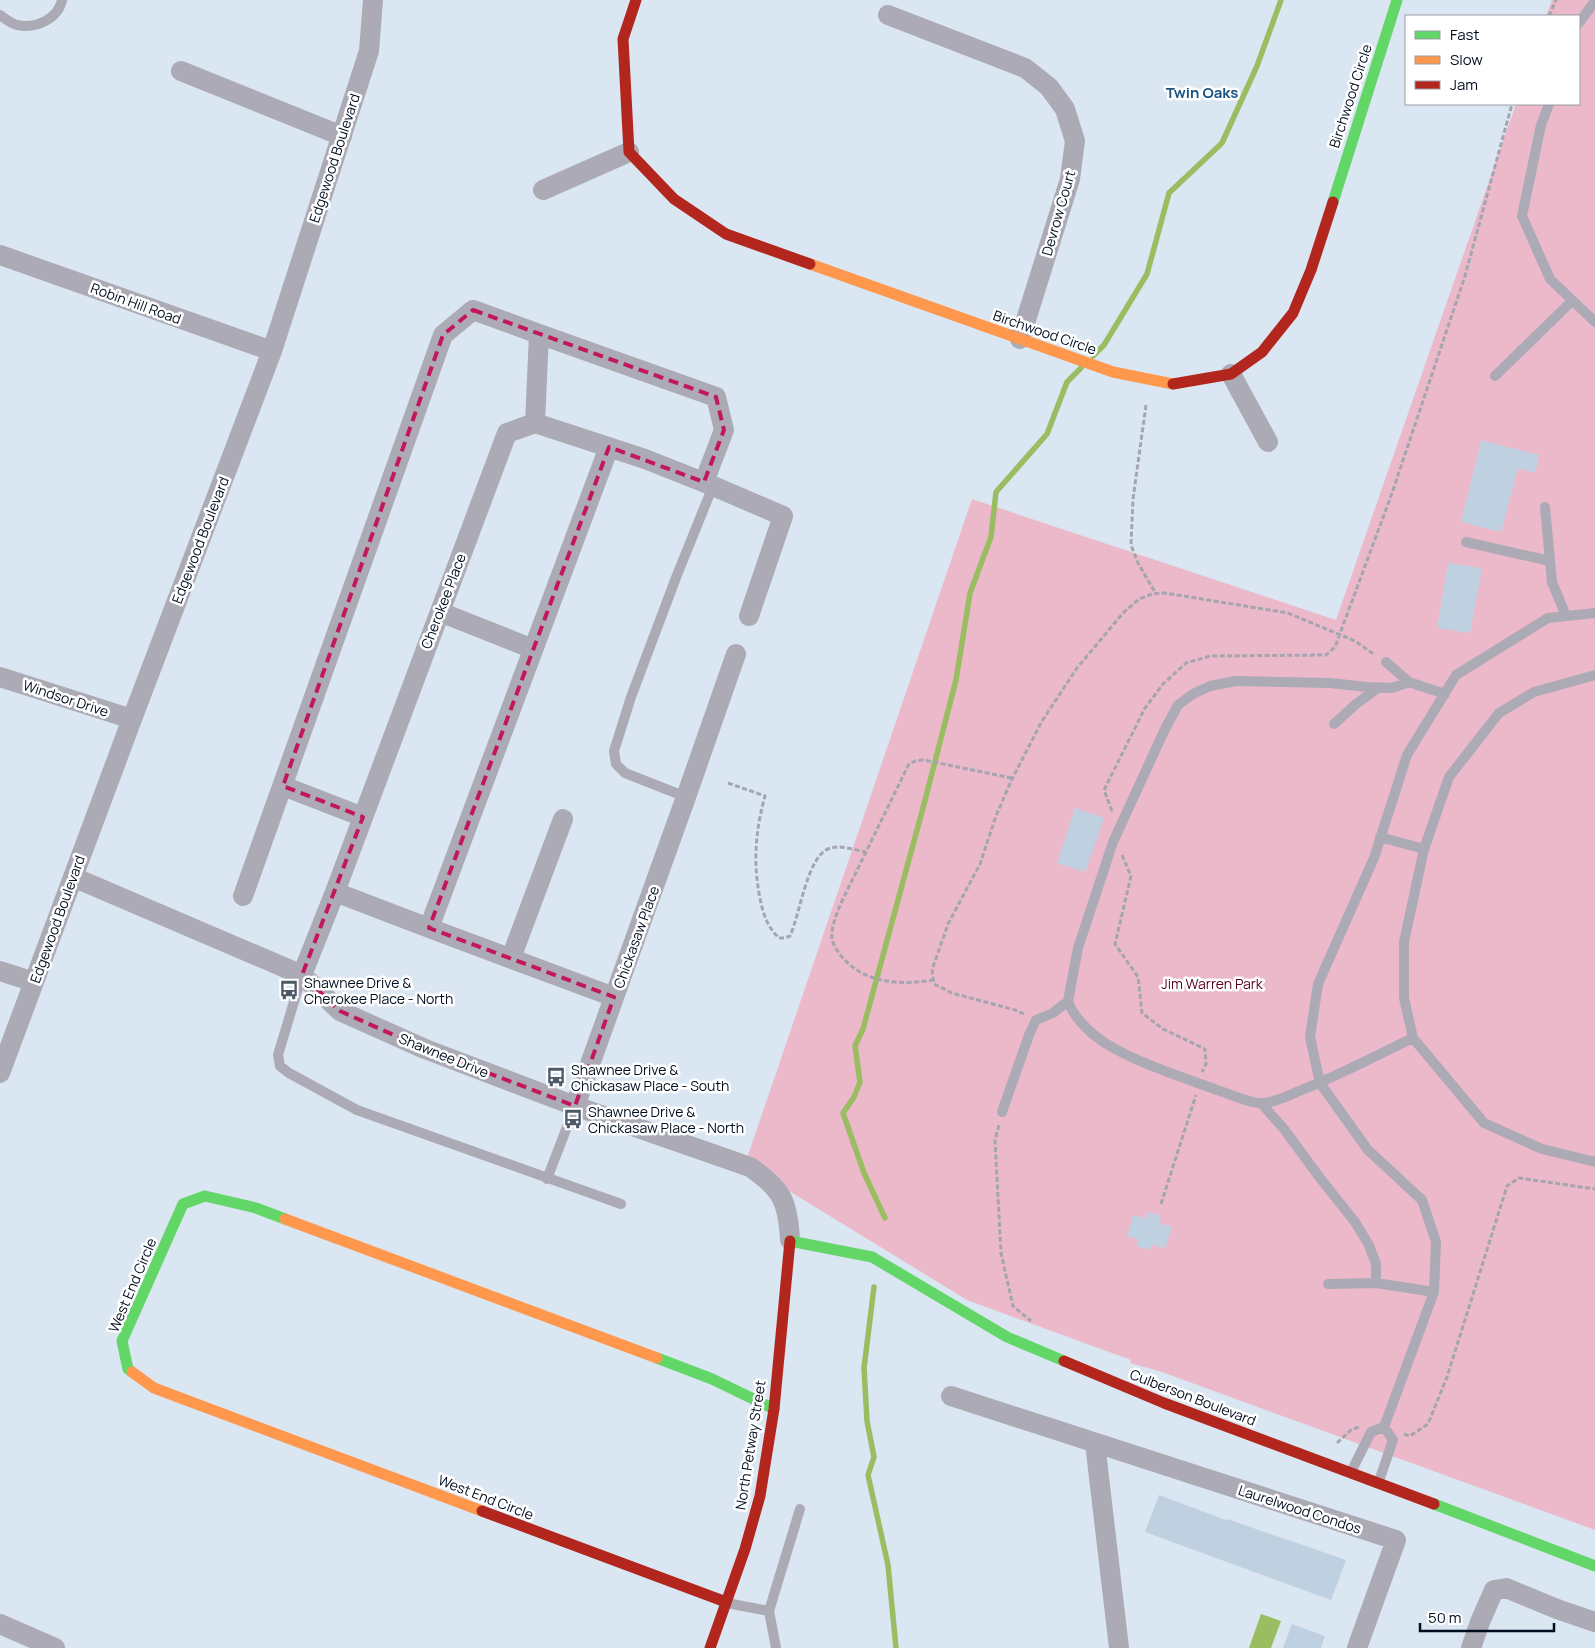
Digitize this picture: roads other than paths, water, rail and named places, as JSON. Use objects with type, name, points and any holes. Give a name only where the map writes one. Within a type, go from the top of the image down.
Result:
[{"type":"street","name":"Edgewood Boulevard","points":[[0,1073],[272,351],[369,51],[373,0]]},
{"type":"street","points":[[543,190],[629,152],[623,39],[636,0]]},
{"type":"street","name":"Birchwood Circle","points":[[629,152],[674,199],[726,234],[1113,372],[1170,386],[1231,374],[1262,352],[1293,313],[1311,270],[1397,0]]},
{"type":"street","name":"Devrow Court","points":[[888,15],[1025,68],[1049,87],[1065,109],[1075,141],[1070,179],[1020,339]]},
{"type":"street","points":[[181,71],[342,136]]},
{"type":"street","name":"Robin Hill Road","points":[[0,255],[272,351]]},
{"type":"street","points":[[243,896],[443,335],[473,310],[716,397],[724,430],[709,484]]},
{"type":"street","points":[[539,334],[535,423],[645,459],[783,516],[749,616]]},
{"type":"street","points":[[1231,374],[1268,442]]},
{"type":"street","name":"Cherokee Place","points":[[302,975],[335,892],[506,433],[535,423]]},
{"type":"street","points":[[429,928],[609,447]]},
{"type":"street","points":[[440,612],[533,650]]},
{"type":"street","name":"Chickasaw Place","points":[[575,1106],[736,654]]},
{"type":"street","name":"Windsor Drive","points":[[0,677],[132,719]]},
{"type":"street","points":[[283,786],[363,817]]},
{"type":"street","points":[[511,958],[564,819]]},
{"type":"street","name":"Shawnee Drive","points":[[73,877],[302,975],[340,1011],[425,1049],[575,1106],[750,1166],[767,1178],[780,1193],[789,1218],[790,1240]]},
{"type":"street","points":[[335,892],[614,997]]},
{"type":"street","points":[[0,971],[34,982]]},
{"type":"street","name":"West End Circle","points":[[726,1602],[154,1388],[128,1369],[122,1341],[183,1204],[205,1196],[266,1212],[712,1379],[774,1409]]},
{"type":"street","name":"North Petway Street","points":[[710,1648],[745,1550],[760,1496],[774,1409],[790,1240]]},
{"type":"street","name":"Culberson Boulevard","points":[[790,1240],[872,1258],[1007,1337],[1164,1403],[1378,1482],[1595,1566]]},
{"type":"street","name":"Laurelwood Condos","points":[[951,1396],[1396,1540],[1358,1648]]},
{"type":"street","points":[[1094,1442],[1119,1648]]},
{"type":"street","points":[[1472,1648],[1480,1622],[1494,1590],[1506,1588],[1595,1622]]},
{"type":"street","points":[[0,1624],[55,1648]]},
{"type":"lane","points":[[0,15],[7,21],[18,25],[45,22],[60,8],[62,0]]},
{"type":"lane","points":[[1580,22],[1595,1]]},
{"type":"lane","points":[[1549,105],[1542,125],[1522,216],[1550,280],[1595,322]]},
{"type":"lane","points":[[1495,376],[1572,301]]},
{"type":"lane","points":[[686,798],[625,773],[616,764],[614,751],[709,484]]},
{"type":"lane","points":[[1545,507],[1552,582],[1566,616]]},
{"type":"lane","points":[[1466,542],[1550,561]]},
{"type":"lane","points":[[1351,1472],[1371,1432],[1384,1427],[1434,1292],[1436,1242],[1422,1200],[1368,1150],[1320,1083],[1310,1037],[1318,984],[1374,858],[1407,755],[1456,675],[1548,618],[1595,613]]},
{"type":"lane","points":[[1386,662],[1409,682],[1445,694]]},
{"type":"lane","points":[[1595,675],[1534,692],[1499,713],[1449,777],[1424,849],[1404,942],[1404,998],[1413,1038],[1484,1123],[1542,1149],[1595,1162]]},
{"type":"lane","points":[[1409,682],[1392,688],[1378,688],[1330,683],[1236,681],[1210,686],[1193,694],[1178,705],[1118,830],[1078,948],[1068,1001],[1070,1008],[1085,1026],[1104,1042],[1132,1056],[1200,1084],[1242,1099],[1262,1103],[1276,1100],[1320,1083],[1413,1038]]},
{"type":"lane","points":[[1334,724],[1356,704],[1378,688]]},
{"type":"lane","points":[[1380,837],[1424,849]]},
{"type":"lane","points":[[302,975],[278,1055],[280,1066],[357,1110],[621,1204]]},
{"type":"lane","points":[[1002,1112],[1036,1020],[1053,1013],[1068,1001]]},
{"type":"lane","points":[[1262,1103],[1355,1222],[1370,1245],[1376,1264],[1376,1284]]},
{"type":"lane","points":[[547,1179],[575,1106]]},
{"type":"lane","points":[[1328,1284],[1376,1284],[1434,1292]]},
{"type":"lane","points":[[1378,1482],[1393,1440],[1384,1427]]},
{"type":"lane","points":[[776,1648],[769,1611],[800,1509]]},
{"type":"lane","points":[[726,1602],[769,1611]]},
{"type":"waterway","points":[[1093,356],[1104,345],[1147,274],[1169,193],[1222,143],[1257,66],[1281,0]]},
{"type":"waterway","points":[[885,1218],[864,1173],[843,1113],[854,1097],[860,1082],[855,1046],[863,1029],[956,680],[970,593],[991,537],[996,492],[1047,434],[1067,382],[1081,368]]},
{"type":"waterway","points":[[874,1287],[864,1368],[867,1421],[874,1457],[868,1475],[888,1565],[896,1648]]},
{"type":"place","name":"Shawnee Drive & Cherokee Place - North","points":[[289,990]]},
{"type":"place","name":"Shawnee Drive & Chickasaw Place - South","points":[[556,1077]]},
{"type":"place","name":"Shawnee Drive & Chickasaw Place - North","points":[[573,1119]]},
{"type":"district","name":"Twin Oaks","points":[[1202,92]]},
{"type":"park label","name":"Jim Warren Park","points":[[1212,983]]}]
